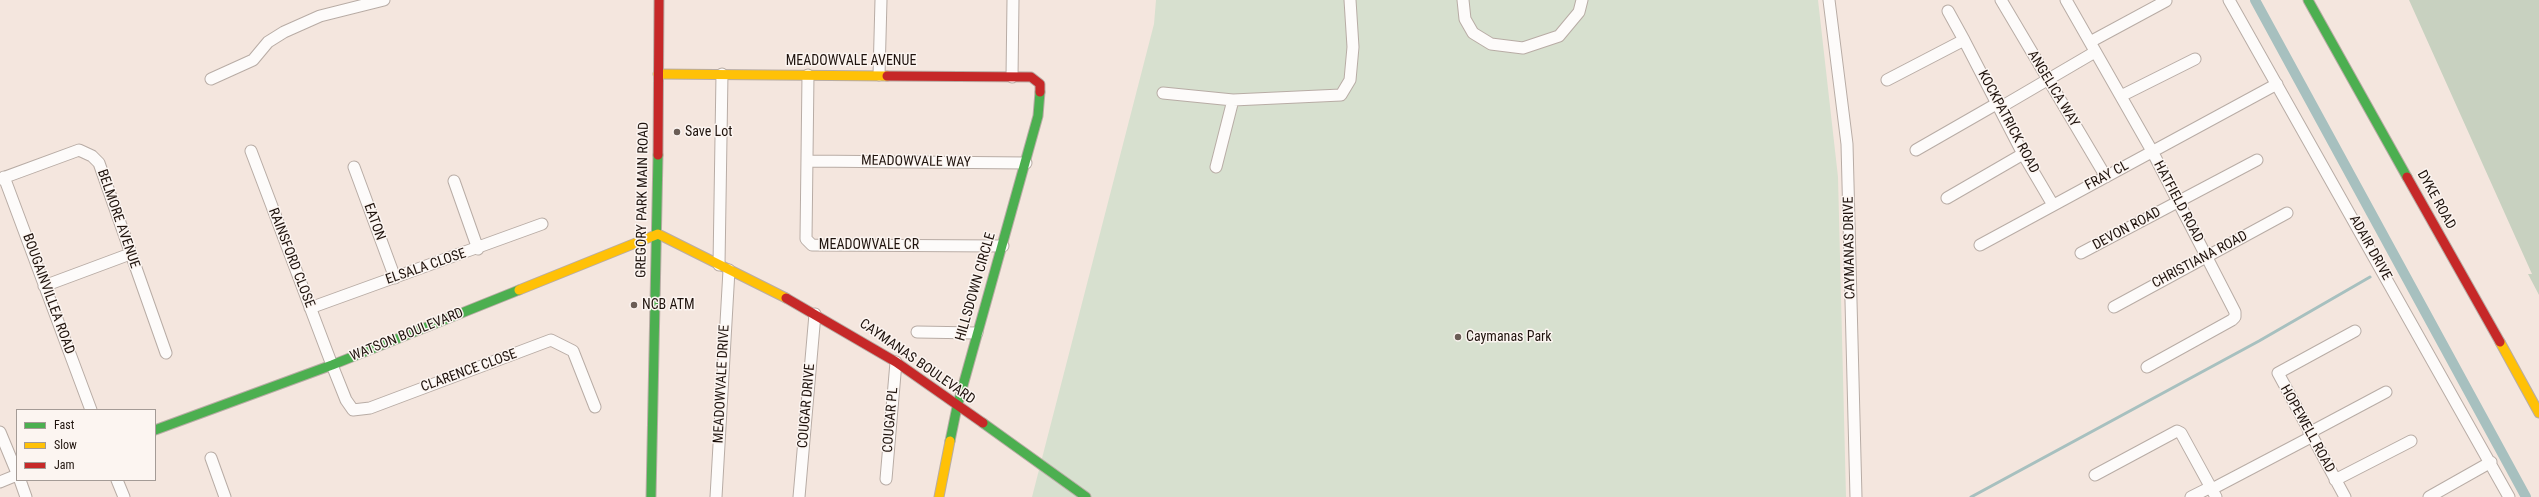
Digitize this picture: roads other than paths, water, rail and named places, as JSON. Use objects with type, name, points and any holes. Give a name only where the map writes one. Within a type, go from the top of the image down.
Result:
[{"type":"street","points":[[211,79],[253,60],[268,42],[284,32],[320,16],[384,0]]},
{"type":"street","name":"GREGORY PARK MAIN ROAD","points":[[650,497],[658,234],[659,0]]},
{"type":"street","points":[[879,75],[881,0]]},
{"type":"street","points":[[1012,0],[1012,77]]},
{"type":"street","points":[[1163,94],[1233,100],[1341,95],[1350,80],[1353,47],[1350,0]]},
{"type":"street","points":[[1463,0],[1465,19],[1473,33],[1491,44],[1523,48],[1559,36],[1579,12],[1582,0]]},
{"type":"street","name":"CAYMANAS DRIVE","points":[[1829,0],[1847,144],[1856,497]]},
{"type":"street","name":"ANGELICA WAY","points":[[2001,0],[2106,177]]},
{"type":"street","name":"HATFIELD ROAD","points":[[2066,0],[2152,152],[2207,257],[2235,317],[2147,366]]},
{"type":"street","name":"ADAIR DRIVE","points":[[2229,0],[2491,462],[2509,497]]},
{"type":"street","name":"DYKE ROAD","points":[[2308,0],[2539,413]]},
{"type":"street","points":[[1916,150],[2048,81],[2092,47],[2166,1]]},
{"type":"street","name":"KOCKPATRICK ROAD","points":[[1948,11],[2000,105],[2023,154],[2053,205]]},
{"type":"street","points":[[1887,80],[1964,40]]},
{"type":"street","points":[[2121,96],[2195,60]]},
{"type":"street","name":"MEADOWVALE AVENUE","points":[[658,74],[1031,77],[1040,84]]},
{"type":"street","name":"MEADOWVALE DRIVE","points":[[716,497],[724,268],[722,74]]},
{"type":"street","name":"MEADOWVALE CR","points":[[808,75],[806,239],[812,245],[1003,246]]},
{"type":"street","name":"HILLSDOWN CIRCLE","points":[[939,497],[957,407],[1038,116],[1040,84]]},
{"type":"street","name":"FRAY CL","points":[[1980,244],[2277,84]]},
{"type":"street","points":[[1216,167],[1233,100]]},
{"type":"street","name":"BELMORE AVENUE","points":[[2,178],[79,150],[92,156],[99,163],[166,353]]},
{"type":"street","name":"RAINSFORD CLOSE","points":[[251,151],[332,365]]},
{"type":"street","points":[[1947,198],[2023,154]]},
{"type":"street","name":"DEVON ROAD","points":[[2081,253],[2257,160]]},
{"type":"street","name":"MEADOWVALE WAY","points":[[807,161],[1026,163]]},
{"type":"street","name":"EATON","points":[[354,167],[395,278]]},
{"type":"street","name":"BOUGAINVILLEA ROAD","points":[[2,178],[91,409]]},
{"type":"street","points":[[454,181],[478,249]]},
{"type":"street","name":"CHRISTIANA ROAD","points":[[2114,306],[2287,213]]},
{"type":"street","name":"ELSALA CLOSE","points":[[310,308],[478,249],[542,224]]},
{"type":"street","name":"CAYMANAS BOULEVARD","points":[[658,234],[855,336],[896,362],[957,407],[1086,497]]},
{"type":"street","name":"WATSON BOULEVARD","points":[[156,430],[332,365],[658,234]]},
{"type":"street","points":[[44,286],[130,254]]},
{"type":"street","name":"COUGAR DRIVE","points":[[799,497],[815,314]]},
{"type":"street","name":"HOPEWELL ROAD","points":[[2345,497],[2278,374],[2355,331]]},
{"type":"street","points":[[916,332],[978,333]]},
{"type":"street","name":"CLARENCE CLOSE","points":[[332,365],[346,400],[353,410],[370,408],[551,340],[573,351],[596,407]]},
{"type":"street","name":"COUGAR PL","points":[[886,479],[896,362]]},
{"type":"street","points":[[2191,497],[2213,491],[2386,392]]},
{"type":"street","points":[[2095,475],[2177,431],[2181,433],[2213,491]]},
{"type":"street","points":[[0,432],[16,472]]},
{"type":"street","points":[[2335,480],[2411,441]]},
{"type":"street","points":[[211,458],[225,497]]},
{"type":"street","points":[[2429,497],[2491,462]]},
{"type":"street","points":[[0,482],[16,474]]},
{"type":"street","points":[[20,481],[26,497]]},
{"type":"street","points":[[118,481],[124,497]]},
{"type":"waterway","points":[[2255,0],[2526,497]]},
{"type":"waterway","points":[[1971,497],[2259,341],[2370,277]]},
{"type":"place","name":"Save Lot","points":[[677,132]]},
{"type":"place","name":"NCB ATM","points":[[634,305]]},
{"type":"place","name":"Caymanas Park","points":[[1458,337]]}]
